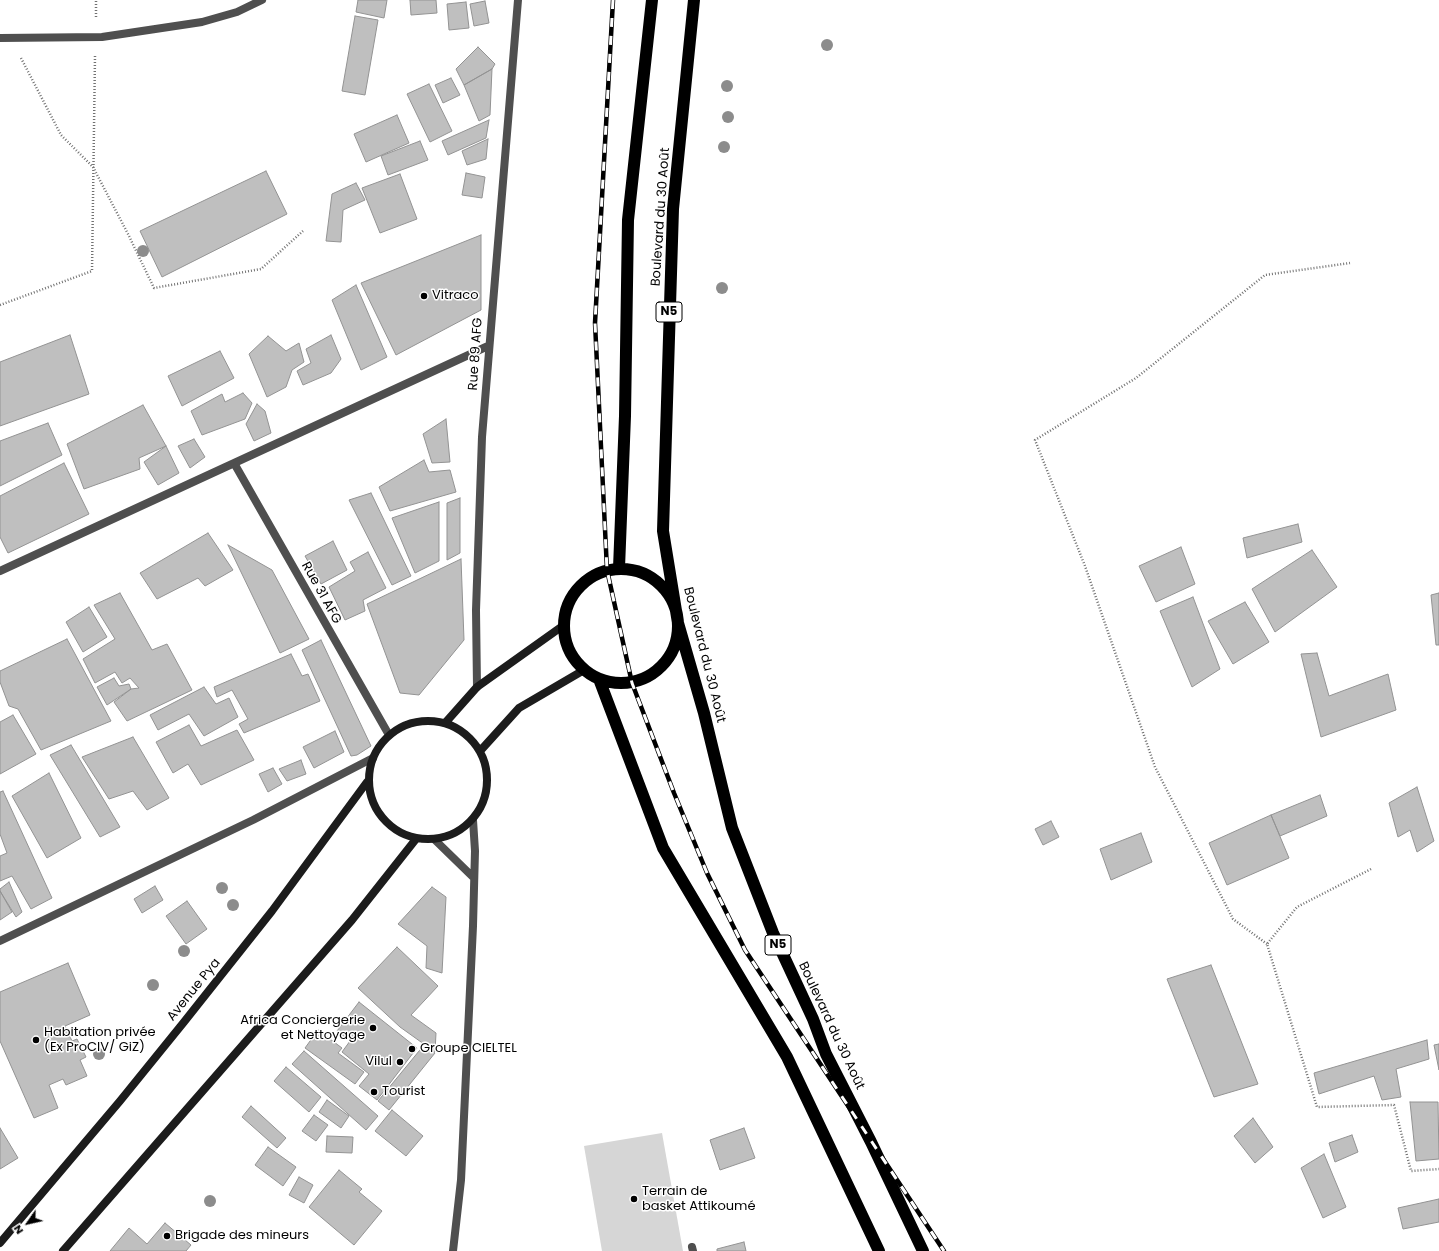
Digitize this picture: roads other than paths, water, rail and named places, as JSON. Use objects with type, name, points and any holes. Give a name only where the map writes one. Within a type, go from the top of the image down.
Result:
[{"type":"highway","points":[[619,568],[625,416],[628,220],[652,0]]},
{"type":"highway","name":"Boulevard du 30 Août","points":[[694,0],[673,208],[663,531],[678,623],[704,713],[732,828],[759,898],[826,1054],[871,1142],[923,1251]]},
{"type":"highway","points":[[619,568],[641,572],[660,583],[673,601],[678,623],[678,639],[671,655],[661,668],[647,677],[632,683],[615,683],[599,679],[584,670],[573,657],[566,641],[564,625],[567,606],[576,590],[589,578],[606,570],[619,568]]},
{"type":"highway","points":[[599,679],[663,848],[788,1058],[879,1251]]},
{"type":"main road","points":[[446,722],[477,687],[564,625]]},
{"type":"main road","points":[[481,750],[518,708],[584,670]]},
{"type":"main road","points":[[427,719],[446,722],[463,731],[481,750],[487,769],[486,796],[473,820],[461,830],[435,840],[416,839],[393,829],[380,815],[368,782],[373,758],[378,747],[388,735],[402,725],[427,719]]},
{"type":"main road","name":"Avenue Pya","points":[[0,1243],[120,1101],[194,1010],[272,911],[368,782]]},
{"type":"main road","points":[[63,1251],[342,932],[416,839]]},
{"type":"street","points":[[0,38],[96,37],[202,22],[237,12],[262,0]]},
{"type":"street","name":"Rue 89 AFG","points":[[477,687],[476,610],[482,437],[488,346],[518,0]]},
{"type":"street","points":[[0,571],[488,346]]},
{"type":"street","name":"Rue 31 AFG","points":[[234,463],[388,735]]},
{"type":"street","points":[[0,941],[253,820],[373,758]]},
{"type":"street","points":[[454,1251],[461,1180],[473,926],[473,820]]},
{"type":"street","points":[[435,840],[474,878]]},
{"type":"railway","points":[[613,0],[595,323],[607,570],[632,683],[674,793],[707,873],[745,950],[944,1251]]},
{"type":"place","name":"Vitraco","points":[[424,296]]},
{"type":"place","name":"Africa Conciergerie et Nettoyage","points":[[373,1028]]},
{"type":"place","name":"Habitation privée (Ex ProCIV/ GiZ)","points":[[36,1040]]},
{"type":"place","name":"Groupe CIELTEL","points":[[412,1049]]},
{"type":"place","name":"Vilul","points":[[400,1062]]},
{"type":"place","name":"Tourist","points":[[374,1092]]},
{"type":"place","name":"Terrain de basket Attikoumé","points":[[634,1199]]},
{"type":"place","name":"Brigade des mineurs","points":[[167,1236]]}]
